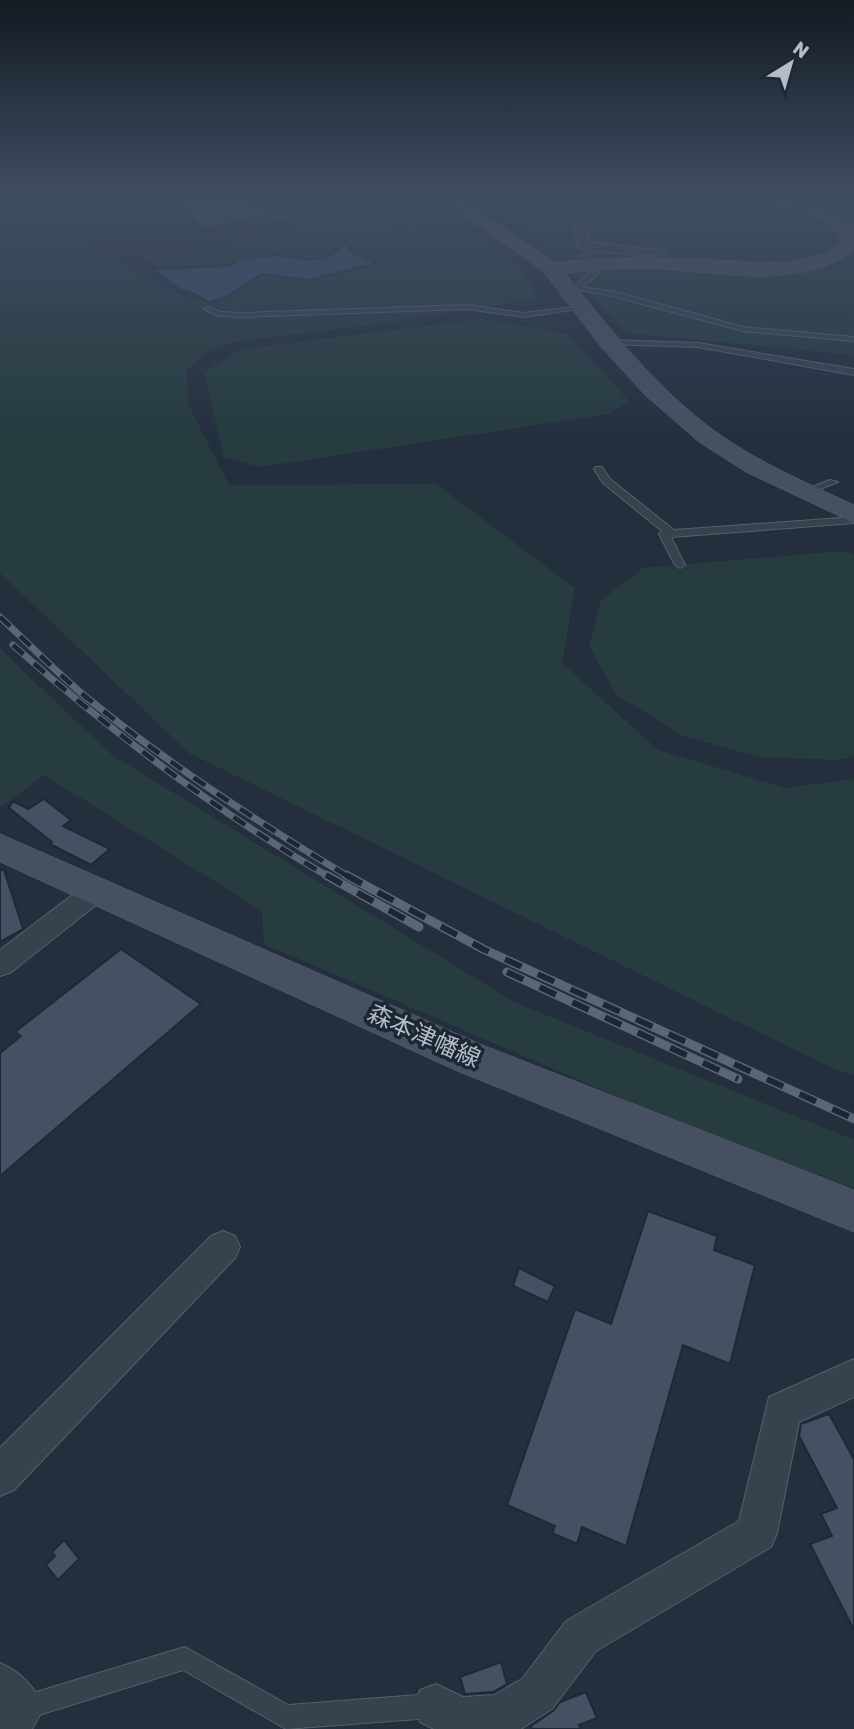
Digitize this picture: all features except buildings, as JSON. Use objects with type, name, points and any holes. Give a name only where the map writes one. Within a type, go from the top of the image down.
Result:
[{"type":"street","points":[[560,278],[609,342],[654,391],[708,437],[755,467],[854,515]]},
{"type":"street","name":"森本津幡線","points":[[0,847],[470,1058],[854,1211]]},
{"type":"street","points":[[0,965],[97,890]]},
{"type":"street","points":[[0,1476],[223,1247]]},
{"type":"street","points":[[436,1706],[460,1719],[500,1717],[537,1694],[581,1636],[757,1532],[782,1410],[854,1378]]},
{"type":"lane","points":[[576,296],[591,278]]},
{"type":"lane","points":[[208,309],[219,314],[243,315],[467,307],[516,314],[576,296],[613,293],[743,329],[854,339]]},
{"type":"lane","points":[[512,324],[516,314]]},
{"type":"lane","points":[[609,342],[737,350],[854,372]]},
{"type":"lane","points":[[599,469],[606,481],[672,534]]},
{"type":"lane","points":[[804,492],[833,482]]},
{"type":"lane","points":[[680,565],[664,534],[854,520]]},
{"type":"lane","points":[[8,1707],[185,1658],[286,1717],[436,1706]]},
{"type":"green space","points":[[0,278],[149,278],[183,296],[215,305],[260,278],[308,281],[322,278],[525,278],[539,298],[394,322],[235,342],[205,353],[187,370],[188,404],[229,485],[436,484],[575,588],[562,663],[658,750],[785,788],[854,779],[854,1075],[832,1068],[189,753],[0,573]]},
{"type":"green space","points":[[574,278],[854,278],[854,355],[626,333]]},
{"type":"green space","points":[[482,319],[568,334],[629,401],[608,414],[260,467],[224,457],[204,372],[242,349]]},
{"type":"green space","points":[[845,551],[854,555],[854,756],[839,760],[760,757],[683,736],[617,695],[589,646],[601,600],[643,568]]},
{"type":"green space","points":[[0,649],[112,755],[514,1002],[854,1140],[854,1188],[688,1127],[264,944],[262,911],[44,775],[0,808]]},
{"type":"water","points":[[166,278],[254,278],[224,297],[208,301],[194,292],[180,288]]},
{"type":"railway","points":[[0,617],[75,687],[149,746],[247,814],[349,877]]},
{"type":"railway","points":[[13,645],[88,709],[165,769],[205,798],[329,877]]},
{"type":"railway","points":[[326,875],[419,927]]},
{"type":"railway","points":[[346,875],[483,949],[854,1119]]},
{"type":"railway","points":[[507,972],[738,1079]]}]
